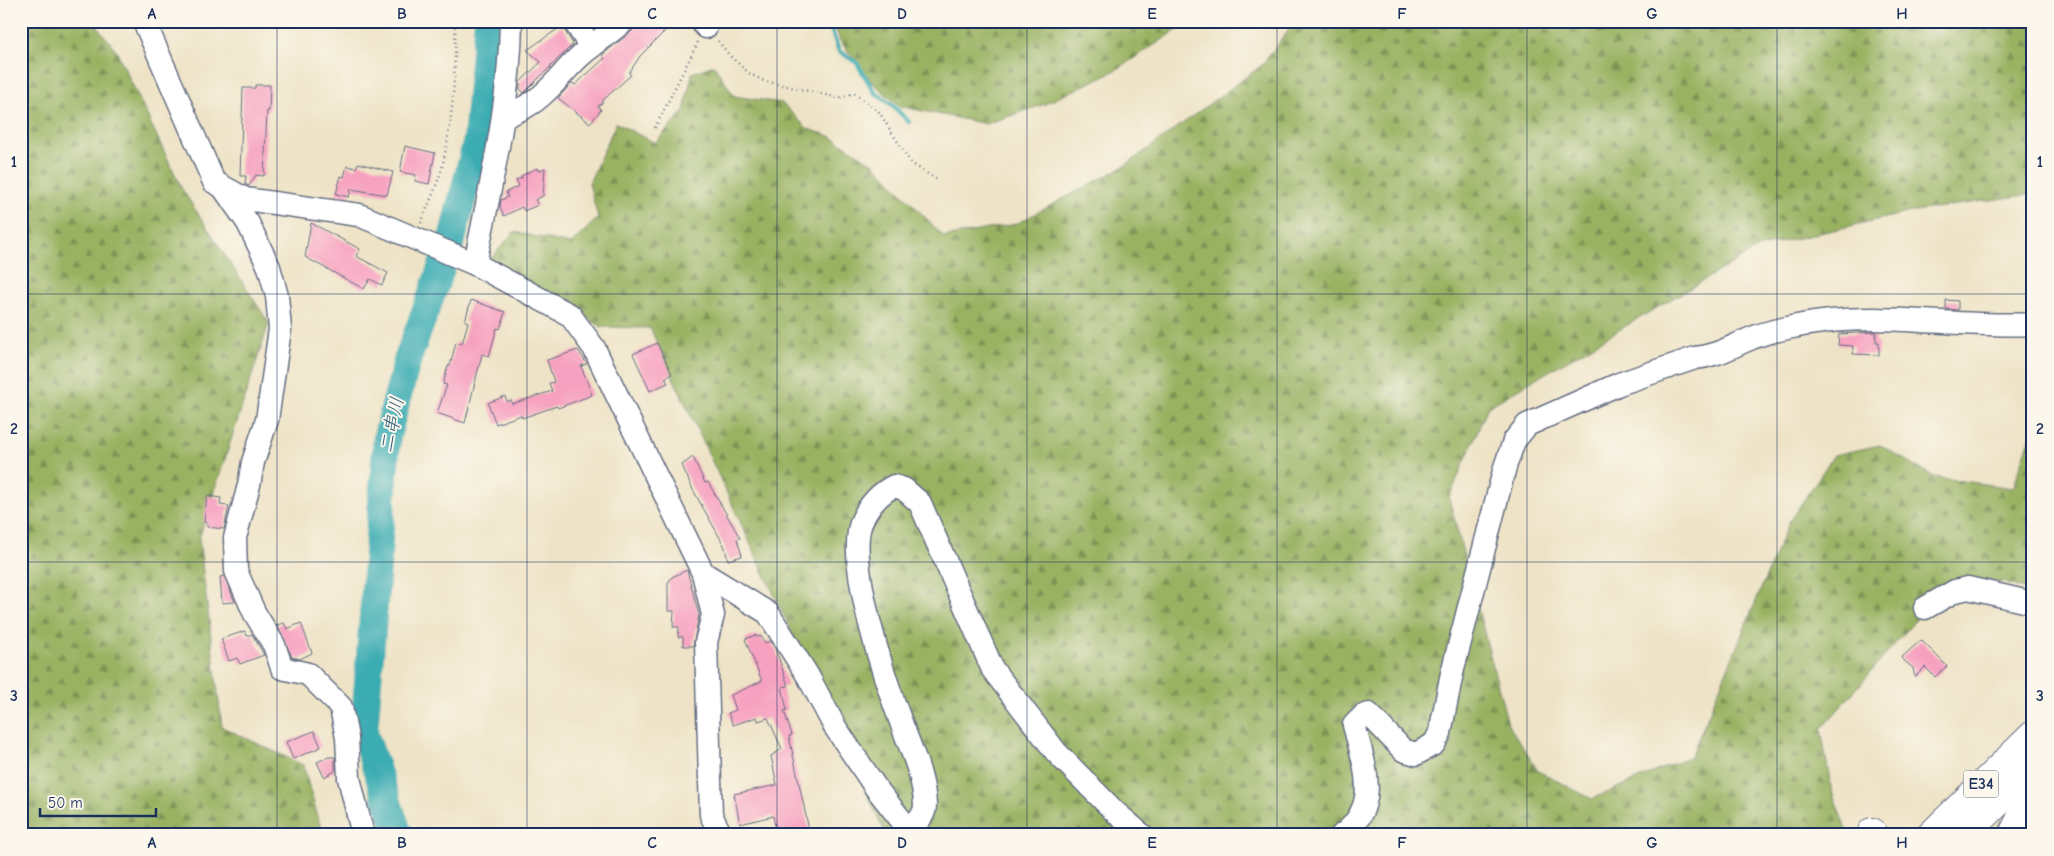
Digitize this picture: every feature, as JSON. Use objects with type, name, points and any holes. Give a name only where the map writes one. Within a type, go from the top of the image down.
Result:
[{"type":"highway","name":"E34","points":[[1931,835],[2033,735]]},
{"type":"highway","name":"E34","points":[[1965,835],[2033,768]]},
{"type":"highway","points":[[2014,832],[2021,818],[2033,806]]},
{"type":"street","points":[[144,21],[214,182],[245,199],[359,215],[416,238],[475,264],[570,315],[594,348],[702,573],[713,616],[706,642],[711,815],[721,835]]},
{"type":"street","points":[[475,264],[504,117],[510,65],[511,21]]},
{"type":"street","points":[[574,21],[590,47]]},
{"type":"street","points":[[504,117],[532,104],[575,58],[624,21]]},
{"type":"street","points":[[224,189],[248,223],[269,267],[277,296],[280,330],[266,420],[253,462],[235,538],[236,571],[254,612],[274,645],[282,668],[308,674],[341,707],[347,738],[349,778],[363,835]]},
{"type":"street","points":[[1342,835],[1352,827],[1366,798],[1369,784],[1354,725],[1363,716],[1369,714],[1403,750],[1416,754],[1434,744],[1440,733],[1452,672],[1505,467],[1514,441],[1527,425],[1619,384],[1695,358],[1707,357],[1730,350],[1753,337],[1822,322],[1880,318],[1996,326],[2033,324]]},
{"type":"street","points":[[702,573],[768,613],[808,676],[835,727],[876,788],[902,821],[912,826],[920,820],[925,806],[922,787],[916,760],[875,648],[860,578],[859,545],[862,519],[874,501],[884,491],[894,486],[904,489],[920,504],[992,670],[1056,752],[1114,811],[1142,835]]},
{"type":"street","points":[[1925,608],[1954,591],[1968,588],[2033,603]]},
{"type":"path","points":[[416,238],[441,169],[446,142],[456,59],[455,21]]},
{"type":"path","points":[[655,128],[704,24],[730,56],[750,74],[764,81],[839,98],[854,93],[879,112],[911,163],[939,181]]},
{"type":"green space","points":[[21,21],[93,21],[116,50],[182,189],[269,323],[199,539],[222,727],[303,765],[323,835],[21,835]]},
{"type":"green space","points":[[833,21],[1191,21],[1116,70],[1045,104],[986,124],[899,106],[872,82],[840,41]]},
{"type":"green space","points":[[1296,21],[2033,21],[2033,194],[1915,211],[1760,247],[1488,407],[1449,498],[1508,724],[1538,771],[1592,799],[1691,756],[1789,522],[1834,455],[1880,445],[1934,477],[2013,488],[2033,430],[2033,592],[2003,582],[1944,588],[1821,729],[1832,792],[1848,835],[886,835],[650,328],[602,327],[489,261],[514,232],[571,244],[598,218],[589,183],[616,123],[655,143],[684,111],[692,73],[714,65],[734,96],[782,103],[808,129],[830,136],[874,164],[944,237],[1016,224],[1126,165],[1261,66]]},
{"type":"building","points":[[637,21],[675,21],[640,56],[629,73],[631,75],[602,101],[598,106],[601,110],[590,123],[558,98],[572,83],[575,85],[605,58],[602,55],[632,31]]},
{"type":"building","points":[[562,26],[573,44],[524,93],[520,89],[520,82],[541,62],[527,50]]},
{"type":"building","points":[[255,85],[270,85],[269,111],[267,111],[264,176],[256,175],[249,186],[245,184],[246,176],[240,176],[243,88],[255,88]]},
{"type":"building","points":[[405,146],[435,153],[429,184],[415,181],[416,175],[400,172]]},
{"type":"building","points":[[358,163],[393,172],[387,195],[351,189],[349,197],[336,194],[341,176],[344,177],[347,166],[356,168]]},
{"type":"building","points":[[537,168],[538,171],[545,168],[543,196],[535,200],[538,205],[524,211],[522,207],[504,216],[500,207],[501,200],[508,197],[506,192],[519,186],[516,180],[522,178],[521,176]]},
{"type":"building","points":[[311,223],[360,249],[356,256],[388,273],[382,285],[370,279],[364,289],[305,257]]},
{"type":"building","points":[[471,300],[505,312],[500,329],[497,328],[489,356],[482,354],[465,423],[437,413],[447,385],[443,384],[456,342],[462,344],[468,322],[465,321]]},
{"type":"building","points":[[1946,300],[1958,301],[1958,310],[1946,309]]},
{"type":"building","points":[[1876,332],[1876,342],[1879,342],[1879,355],[1853,354],[1853,346],[1838,345],[1839,334]]},
{"type":"building","points":[[657,343],[672,374],[665,378],[668,383],[650,391],[633,354]]},
{"type":"building","points":[[578,350],[587,364],[581,366],[592,395],[558,408],[557,406],[522,418],[521,415],[496,424],[488,403],[505,396],[507,402],[511,400],[512,404],[552,391],[549,383],[554,382],[547,360]]},
{"type":"building","points":[[693,457],[705,483],[708,482],[740,538],[737,539],[742,556],[728,560],[724,545],[693,490],[682,465]]},
{"type":"building","points":[[207,496],[221,498],[220,505],[229,506],[224,529],[207,527],[207,523],[204,522]]},
{"type":"building","points":[[687,570],[699,615],[693,646],[683,646],[683,637],[678,637],[679,627],[673,627],[674,611],[668,611],[668,583],[672,577]]},
{"type":"building","points":[[224,576],[235,602],[222,603],[220,577]]},
{"type":"building","points":[[284,623],[287,629],[301,623],[312,653],[300,659],[292,657],[277,625]]},
{"type":"building","points":[[245,631],[247,636],[252,634],[264,655],[240,664],[237,658],[229,661],[221,639]]},
{"type":"building","points":[[756,635],[757,637],[761,636],[764,643],[771,641],[788,686],[782,687],[787,710],[784,711],[792,735],[789,736],[810,835],[777,835],[773,816],[740,824],[734,794],[777,785],[771,756],[782,749],[768,718],[758,721],[757,717],[733,725],[728,713],[736,710],[731,695],[762,681],[745,639]]},
{"type":"building","points":[[1921,640],[1947,666],[1935,677],[1925,667],[1915,677],[1913,668],[1901,658]]},
{"type":"building","points":[[314,731],[321,747],[293,759],[286,742]]},
{"type":"building","points":[[328,757],[335,757],[335,771],[324,777],[317,762]]},
{"type":"waterway","name":"二串川","points":[[399,835],[364,733],[387,436],[408,358],[452,239],[477,140],[488,21]]},
{"type":"waterway","points":[[828,21],[839,51],[857,63],[875,93],[891,104],[909,122]]}]
